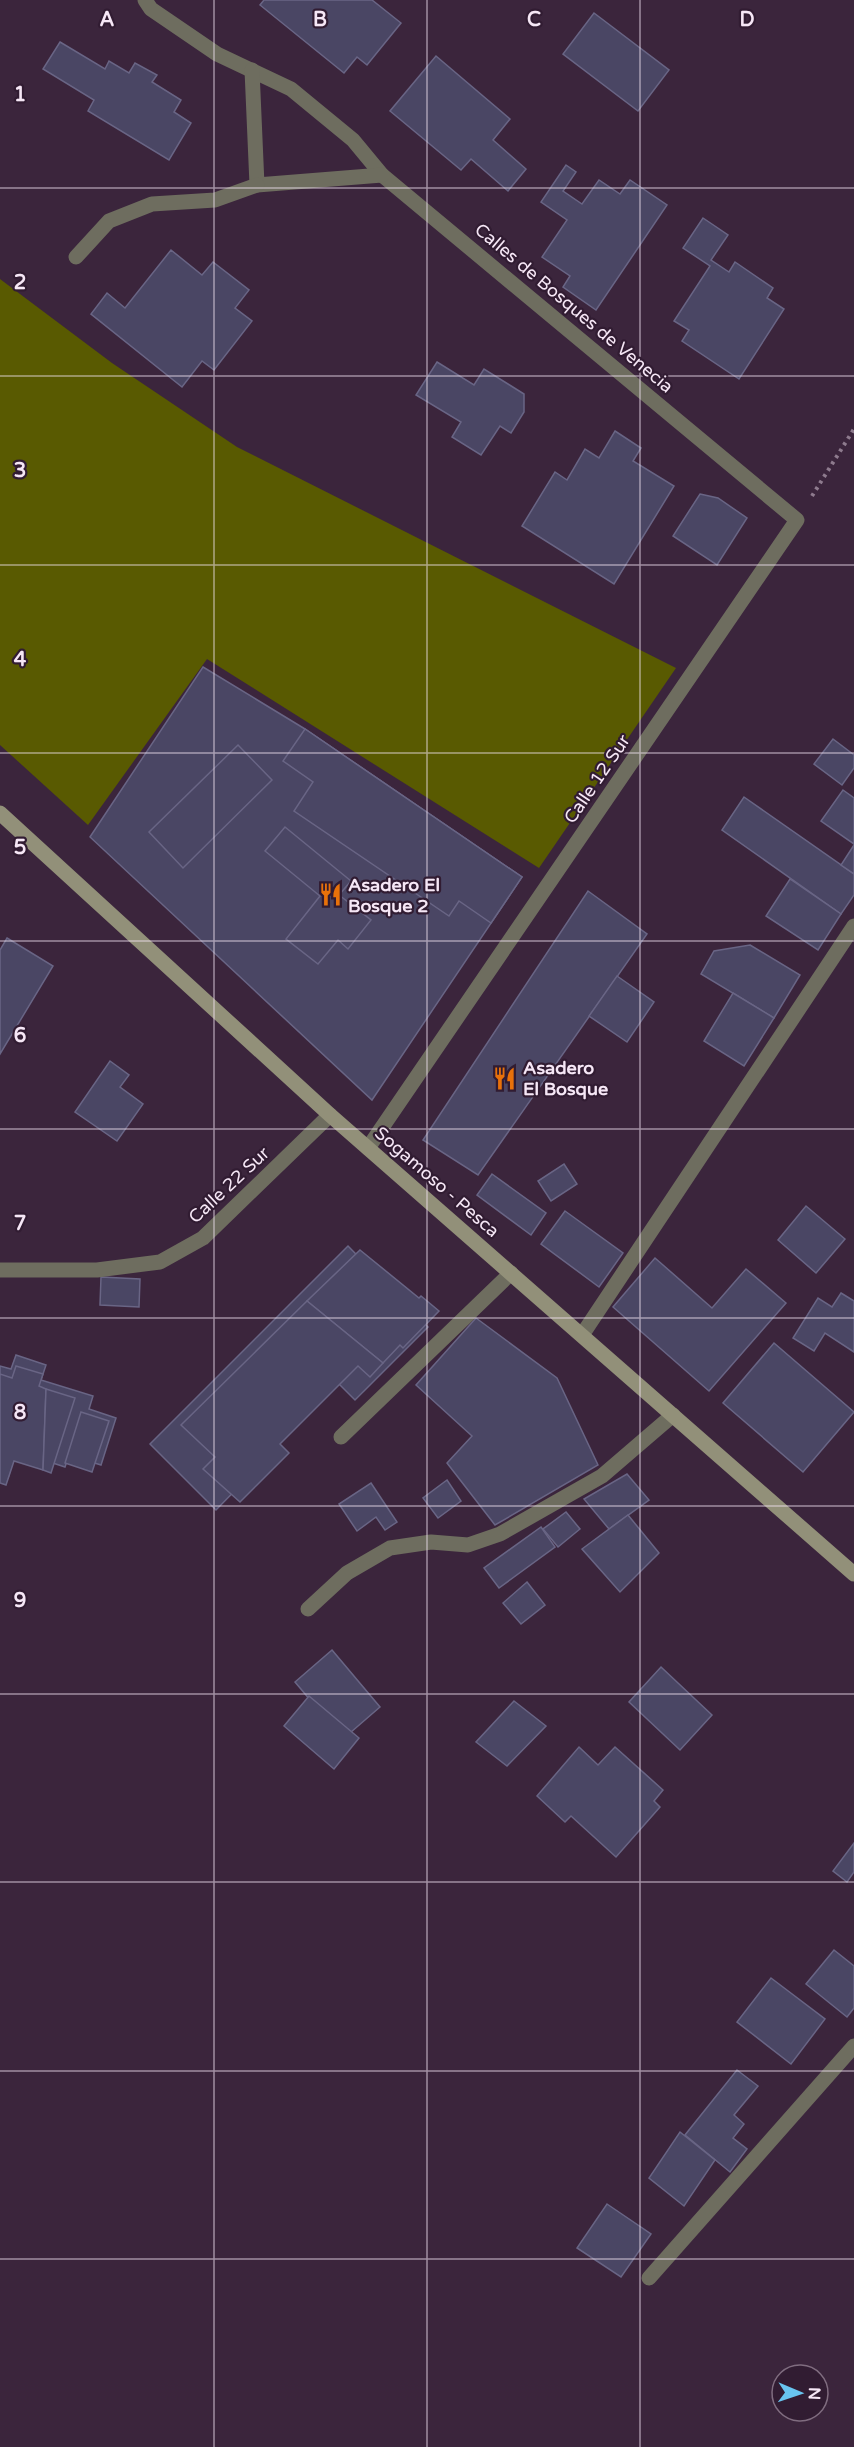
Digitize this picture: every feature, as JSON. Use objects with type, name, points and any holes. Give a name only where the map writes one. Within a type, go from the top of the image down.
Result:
[{"type":"main road","name":"Sogamoso - Pesca","points":[[0,813],[330,1115],[854,1574]]},
{"type":"street","name":"Calles de Bosques de Venecia","points":[[145,0],[151,9],[217,54],[291,88],[353,140],[382,175],[797,520]]},
{"type":"street","points":[[252,70],[257,185]]},
{"type":"street","points":[[76,257],[109,221],[152,204],[215,200],[257,185],[382,175]]},
{"type":"street","name":"Calle 12 Sur","points":[[368,1148],[797,520]]},
{"type":"street","points":[[582,1335],[854,926]]},
{"type":"street","name":"Calle 22 Sur","points":[[0,1270],[97,1270],[160,1262],[203,1238],[330,1115]]},
{"type":"street","points":[[341,1437],[511,1273]]},
{"type":"street","points":[[308,1609],[347,1574],[390,1548],[431,1542],[468,1545],[500,1534],[602,1476],[673,1415]]},
{"type":"street","points":[[649,2278],[854,2046]]},
{"type":"path","points":[[797,520],[854,429]]},
{"type":"shaded area","points":[[0,279],[112,363],[237,447],[676,668],[539,868],[207,659],[88,825],[0,745]]},
{"type":"building","points":[[264,0],[372,0],[401,23],[367,65],[357,57],[344,73],[260,5]]},
{"type":"building","points":[[594,13],[669,70],[638,111],[563,54]]},
{"type":"building","points":[[60,42],[105,69],[109,61],[129,73],[135,63],[157,75],[152,82],[181,100],[174,112],[191,123],[169,160],[88,111],[94,100],[43,69]]},
{"type":"building","points":[[436,56],[510,119],[493,140],[526,169],[508,191],[471,159],[461,170],[390,111]]},
{"type":"building","points":[[566,165],[576,172],[563,191],[582,204],[599,180],[620,194],[630,180],[667,205],[596,310],[563,287],[570,276],[542,257],[567,220],[541,202]]},
{"type":"building","points":[[703,218],[728,235],[711,260],[729,272],[735,262],[773,288],[767,298],[784,309],[739,379],[682,341],[689,330],[674,321],[710,266],[683,248]]},
{"type":"building","points":[[171,250],[202,275],[213,262],[249,290],[235,308],[252,321],[214,370],[202,361],[182,387],[91,314],[107,293],[125,308]]},
{"type":"building","points":[[437,362],[474,385],[484,369],[524,394],[524,412],[511,433],[500,426],[481,455],[452,437],[461,422],[416,395]]},
{"type":"building","points":[[615,431],[641,448],[633,461],[674,486],[614,584],[522,526],[555,472],[567,480],[585,449],[599,458]]},
{"type":"building","points":[[700,494],[718,498],[747,518],[717,565],[673,536]]},
{"type":"building","points":[[203,667],[305,729],[522,877],[372,1100],[90,837]]},
{"type":"building","points":[[305,729],[522,877],[491,923],[459,901],[449,916],[294,811],[313,782],[283,761]]},
{"type":"building","points":[[833,739],[854,755],[854,768],[842,785],[814,764]]},
{"type":"building","points":[[238,745],[272,780],[183,868],[149,832]]},
{"type":"building","points":[[843,790],[854,798],[854,844],[821,821]]},
{"type":"building","points":[[744,797],[854,874],[854,895],[841,914],[722,830]]},
{"type":"building","name":"Asadero El Bosque 2","points":[[285,827],[351,881],[339,895],[371,920],[348,949],[338,940],[318,964],[286,939],[320,896],[265,851]]},
{"type":"building","points":[[854,845],[854,874],[841,865]]},
{"type":"building","points":[[790,879],[841,914],[818,950],[766,916]]},
{"type":"building","name":"Asadero El Bosque","points":[[588,891],[647,934],[478,1175],[423,1140]]},
{"type":"building","points":[[7,938],[53,966],[0,1054],[0,950]]},
{"type":"building","points":[[750,945],[800,975],[774,1018],[701,974],[714,951]]},
{"type":"building","points":[[617,976],[654,1002],[627,1042],[589,1016]]},
{"type":"building","points":[[733,993],[774,1018],[744,1066],[704,1041]]},
{"type":"building","points":[[110,1061],[129,1075],[120,1087],[143,1104],[117,1141],[75,1112]]},
{"type":"building","points":[[564,1164],[577,1184],[551,1201],[538,1181]]},
{"type":"building","points":[[492,1174],[546,1213],[531,1235],[477,1195]]},
{"type":"building","points":[[806,1206],[845,1239],[816,1273],[778,1240]]},
{"type":"building","points":[[565,1211],[623,1253],[599,1287],[541,1244]]},
{"type":"building","points":[[348,1246],[428,1327],[355,1400],[331,1376],[252,1455],[261,1464],[216,1510],[150,1444]]},
{"type":"building","points":[[360,1250],[419,1298],[421,1296],[439,1311],[403,1348],[400,1345],[383,1363],[307,1301]]},
{"type":"building","points":[[655,1258],[712,1308],[746,1269],[786,1303],[709,1391],[613,1307]]},
{"type":"building","points":[[101,1277],[140,1279],[139,1307],[100,1305]]},
{"type":"building","points":[[841,1293],[854,1301],[854,1352],[825,1333],[814,1351],[793,1338],[818,1298],[832,1307]]},
{"type":"building","points":[[307,1301],[383,1363],[370,1377],[358,1366],[280,1444],[289,1453],[240,1502],[203,1469],[215,1457],[181,1425]]},
{"type":"building","points":[[476,1318],[557,1378],[598,1465],[495,1525],[447,1463],[472,1436],[416,1385]]},
{"type":"building","points":[[774,1343],[854,1412],[803,1472],[723,1403]]},
{"type":"building","points":[[16,1355],[46,1365],[41,1380],[93,1396],[89,1409],[116,1418],[101,1465],[69,1455],[65,1467],[16,1451],[8,1478],[0,1476],[0,1366],[11,1369]]},
{"type":"building","points":[[16,1366],[43,1374],[39,1386],[46,1389],[43,1470],[14,1461],[6,1485],[0,1483],[0,1374],[12,1378]]},
{"type":"building","points":[[46,1389],[75,1398],[51,1473],[43,1470]]},
{"type":"building","points":[[81,1412],[109,1421],[92,1472],[65,1463]]},
{"type":"building","points":[[627,1474],[649,1500],[609,1529],[584,1499]]},
{"type":"building","points":[[447,1480],[461,1501],[438,1518],[423,1498]]},
{"type":"building","points":[[371,1483],[397,1522],[385,1530],[376,1517],[357,1531],[339,1504]]},
{"type":"building","points":[[566,1512],[580,1529],[558,1547],[543,1529]]},
{"type":"building","points":[[628,1515],[659,1553],[620,1592],[582,1549]]},
{"type":"building","points":[[541,1527],[555,1547],[499,1588],[484,1568]]},
{"type":"building","points":[[527,1582],[545,1605],[521,1624],[503,1603]]},
{"type":"building","points":[[332,1650],[380,1707],[343,1739],[295,1682]]},
{"type":"building","points":[[661,1667],[712,1715],[680,1750],[629,1702]]},
{"type":"building","points":[[309,1696],[359,1738],[334,1769],[284,1726]]},
{"type":"building","points":[[514,1701],[546,1726],[507,1766],[476,1742]]},
{"type":"building","points":[[579,1747],[598,1765],[615,1747],[663,1790],[654,1801],[660,1807],[616,1857],[571,1816],[565,1822],[537,1796]]},
{"type":"building","points":[[854,1843],[854,1872],[847,1882],[833,1871]]},
{"type":"building","points":[[834,1950],[854,1966],[854,2008],[847,2017],[806,1984]]},
{"type":"building","points":[[771,1978],[825,2019],[791,2064],[737,2022]]},
{"type":"building","points":[[737,2070],[758,2086],[734,2115],[744,2124],[733,2138],[747,2149],[730,2172],[685,2135]]},
{"type":"building","points":[[680,2132],[715,2160],[684,2206],[649,2178]]},
{"type":"building","points":[[607,2204],[651,2234],[621,2277],[577,2248]]},
{"type":"place","name":"Asadero El Bosque 2","points":[[330,895]]},
{"type":"place","name":"Asadero El Bosque","points":[[505,1078]]}]
